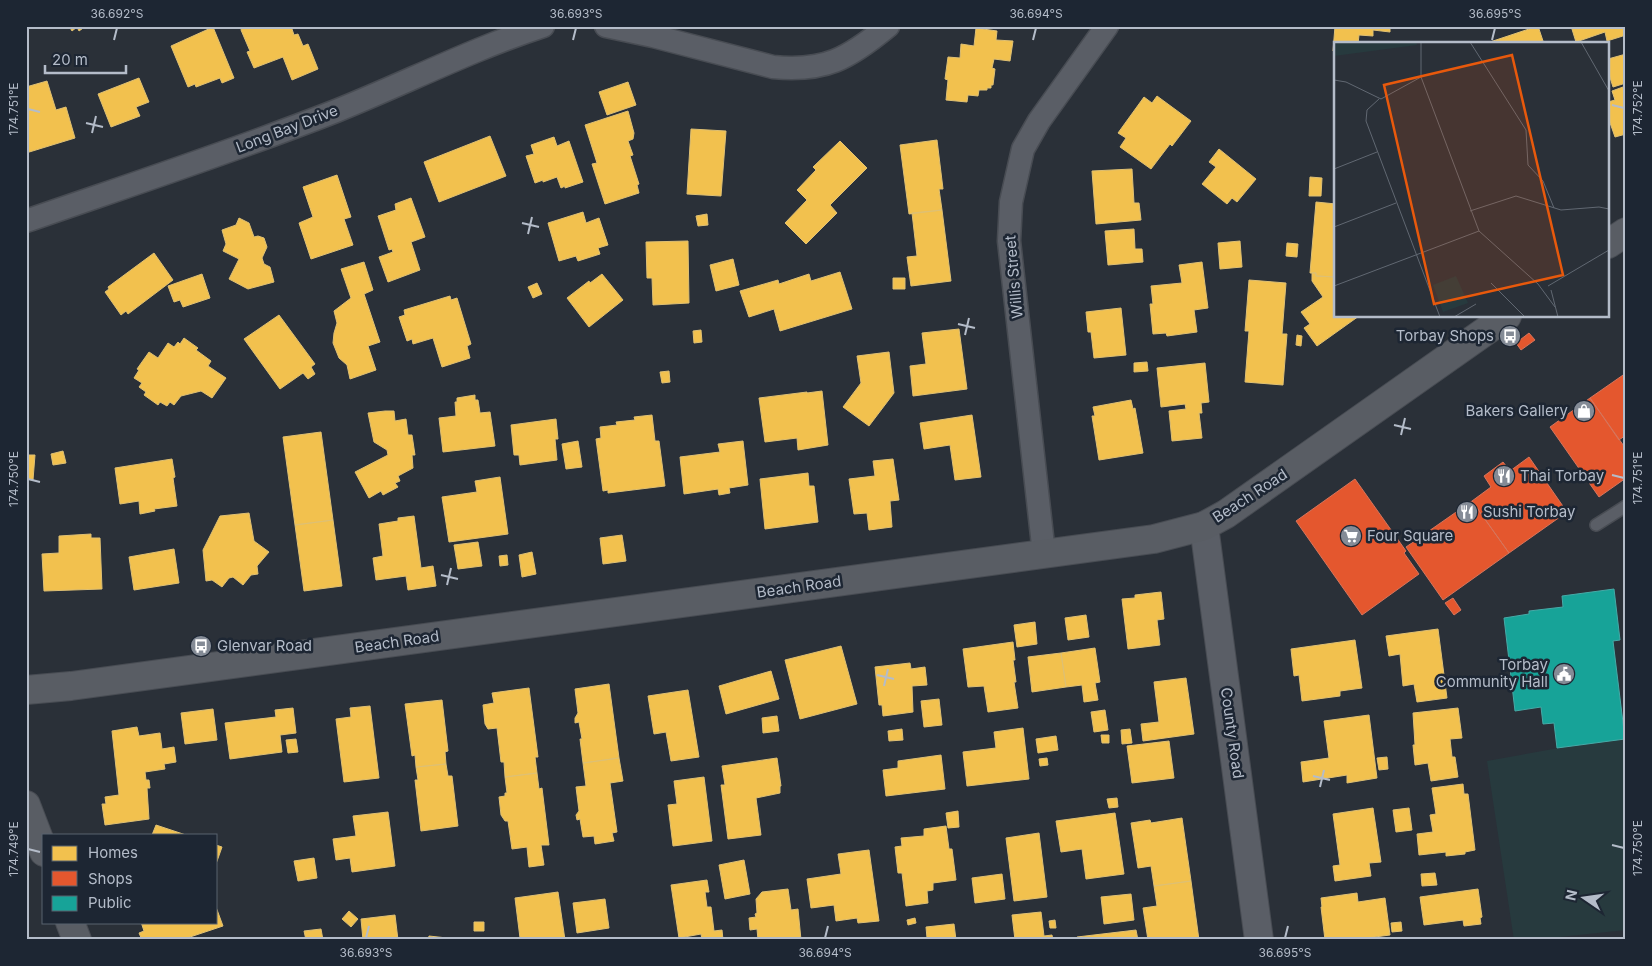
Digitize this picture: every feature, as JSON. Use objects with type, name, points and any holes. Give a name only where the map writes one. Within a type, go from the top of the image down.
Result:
[{"type":"main road","points":[[1610,243],[1626,232]]},
{"type":"main road","name":"Beach Road","points":[[26,690],[1154,540],[1204,526],[1249,499],[1504,318]]},
{"type":"main road","points":[[26,804],[42,847]]},
{"type":"main road","points":[[71,924],[77,940]]},
{"type":"street","name":"Long Bay Drive","points":[[26,221],[257,142],[352,104],[505,38],[543,26]]},
{"type":"street","points":[[606,26],[773,67],[793,69],[812,68],[849,55],[888,26]]},
{"type":"street","name":"Willis Street","points":[[1044,554],[1009,241],[1011,202],[1023,148],[1039,121],[1106,26]]},
{"type":"street","name":"County Road","points":[[1204,526],[1259,940]]},
{"type":"lane","points":[[1596,525],[1626,506]]},
{"type":"green space","points":[[1626,736],[1626,930],[1531,940],[1514,940],[1487,761]]},
{"type":"building: Homes","points":[[69,26],[86,26],[79,31],[77,27],[72,31]]},
{"type":"building: Homes","points":[[242,26],[291,26],[294,35],[298,34],[303,46],[308,44],[318,69],[292,80],[283,57],[254,68],[247,52],[250,51],[241,30]]},
{"type":"building: Homes","points":[[1335,26],[1390,26],[1390,32],[1373,30],[1373,36],[1359,35],[1358,42],[1334,42],[1333,51]]},
{"type":"building: Homes","points":[[1538,26],[1543,42],[1490,42]]},
{"type":"building: Homes","points":[[1571,26],[1626,26],[1626,35],[1607,41],[1605,32],[1576,42]]},
{"type":"building: Homes","points":[[213,27],[234,78],[222,83],[220,78],[196,87],[195,84],[188,87],[171,46]]},
{"type":"building: Homes","points":[[976,28],[997,31],[996,40],[1013,41],[1010,61],[994,59],[992,68],[995,69],[993,85],[991,85],[991,88],[987,88],[987,90],[979,90],[978,96],[968,95],[967,102],[946,100],[948,80],[945,79],[948,57],[960,58],[961,44],[974,46]]},
{"type":"building: Homes","points":[[1626,54],[1626,83],[1613,87],[1610,77],[1610,58]]},
{"type":"building: Homes","points":[[139,78],[149,102],[136,107],[140,116],[111,127],[98,94]]},
{"type":"building: Homes","points":[[47,81],[56,110],[66,107],[75,138],[26,153],[26,87]]},
{"type":"building: Homes","points":[[628,82],[636,105],[607,115],[599,92]]},
{"type":"building: Homes","points":[[1623,87],[1626,92],[1626,134],[1615,137],[1610,123],[1610,101],[1615,100],[1612,91]]},
{"type":"building: Homes","points":[[1157,96],[1191,121],[1151,169],[1120,147],[1126,138],[1118,133],[1144,97],[1152,103]]},
{"type":"building: Homes","points":[[628,111],[634,133],[633,139],[628,141],[633,155],[630,156],[639,184],[637,185],[639,193],[605,204],[592,164],[597,163],[585,125]]},
{"type":"building: Homes","points":[[691,129],[726,131],[721,196],[687,194]]},
{"type":"building: Homes","points":[[490,136],[506,176],[439,202],[424,162]]},
{"type":"building: Homes","points":[[554,137],[557,146],[569,141],[583,182],[565,188],[565,186],[561,188],[557,177],[535,183],[526,156],[534,154],[531,145]]},
{"type":"building: Homes","points":[[937,140],[943,189],[939,189],[942,210],[909,214],[900,145]]},
{"type":"building: Homes","points":[[840,141],[867,168],[830,205],[837,213],[806,244],[785,223],[807,200],[797,190],[816,170],[813,167]]},
{"type":"building: Homes","points":[[1219,149],[1256,179],[1237,202],[1232,198],[1227,204],[1202,184],[1216,167],[1209,162]]},
{"type":"building: Homes","points":[[1132,169],[1134,203],[1139,203],[1141,220],[1096,224],[1092,171]]},
{"type":"building: Homes","points":[[337,175],[351,217],[344,219],[353,245],[311,259],[299,223],[313,217],[303,187]]},
{"type":"building: Homes","points":[[1310,177],[1322,178],[1321,196],[1309,196]]},
{"type":"building: Homes","points":[[411,198],[425,237],[411,242],[420,270],[388,282],[379,257],[393,252],[392,249],[389,250],[378,216],[396,210],[395,204]]},
{"type":"building: Homes","points":[[1316,202],[1334,204],[1334,277],[1316,276],[1316,273],[1310,273]]},
{"type":"building: Homes","points":[[942,210],[951,281],[911,286],[907,257],[917,256],[912,213]]},
{"type":"building: Homes","points":[[583,212],[586,223],[599,218],[608,245],[598,248],[600,254],[578,261],[576,256],[559,261],[548,223]]},
{"type":"building: Homes","points":[[707,214],[708,225],[698,226],[696,216]]},
{"type":"building: Homes","points":[[239,218],[249,223],[254,237],[264,238],[267,247],[262,258],[264,264],[270,267],[274,282],[248,289],[229,279],[239,259],[223,251],[226,244],[222,230],[236,225]]},
{"type":"building: Homes","points":[[1134,229],[1135,249],[1142,249],[1143,262],[1108,265],[1105,231]]},
{"type":"building: Homes","points":[[688,241],[689,303],[653,305],[652,278],[647,278],[646,242]]},
{"type":"building: Homes","points":[[1240,241],[1242,267],[1220,269],[1218,243]]},
{"type":"building: Homes","points":[[1287,243],[1298,244],[1297,257],[1286,256]]},
{"type":"building: Homes","points":[[154,253],[173,280],[128,314],[126,311],[121,315],[105,292],[109,289],[108,287]]},
{"type":"building: Homes","points":[[733,259],[739,285],[716,291],[710,265]]},
{"type":"building: Homes","points":[[364,262],[373,290],[364,294],[380,342],[368,346],[376,370],[350,379],[347,365],[339,358],[333,343],[337,323],[334,311],[351,298],[341,269]]},
{"type":"building: Homes","points":[[1202,262],[1208,308],[1194,310],[1197,332],[1167,336],[1166,333],[1153,334],[1150,304],[1153,304],[1151,286],[1182,283],[1179,265]]},
{"type":"building: Homes","points":[[840,272],[852,309],[780,331],[774,309],[749,317],[740,291],[778,280],[779,284],[809,274],[811,281]]},
{"type":"building: Homes","points":[[1312,273],[1316,273],[1316,276],[1334,277],[1334,318],[1356,318],[1317,346],[1304,328],[1310,324],[1301,312],[1323,297],[1312,281]]},
{"type":"building: Homes","points":[[202,274],[210,298],[183,307],[180,300],[174,302],[168,286]]},
{"type":"building: Homes","points":[[602,274],[623,300],[589,327],[567,298],[589,281],[590,283]]},
{"type":"building: Homes","points":[[893,278],[905,278],[905,289],[893,289]]},
{"type":"building: Homes","points":[[1249,280],[1286,283],[1282,334],[1287,334],[1283,385],[1245,382],[1249,331],[1245,331]]},
{"type":"building: Homes","points":[[537,283],[542,294],[533,298],[528,287]]},
{"type":"building: Homes","points":[[450,296],[451,300],[457,298],[471,344],[467,346],[470,358],[442,367],[433,338],[413,344],[412,339],[407,341],[399,317],[405,315],[404,310]]},
{"type":"building: Homes","points":[[1121,308],[1126,355],[1094,358],[1086,312]]},
{"type":"building: Homes","points":[[279,315],[315,364],[311,367],[315,374],[308,379],[303,373],[280,389],[244,339]]},
{"type":"building: Homes","points":[[959,329],[967,389],[913,396],[910,366],[926,364],[922,333]]},
{"type":"building: Homes","points":[[701,330],[702,342],[694,343],[693,331]]},
{"type":"building: Homes","points":[[1297,335],[1302,336],[1301,346],[1296,345]]},
{"type":"building: Homes","points":[[184,338],[211,361],[208,366],[226,378],[212,398],[201,391],[181,396],[174,405],[170,402],[167,406],[160,402],[158,405],[144,395],[146,392],[139,387],[142,383],[134,378],[139,370],[137,369],[149,352],[158,358],[168,343],[174,347],[178,342],[180,344]]},
{"type":"building: Homes","points":[[889,352],[894,393],[869,426],[843,407],[861,383],[857,356]]},
{"type":"building: Homes","points":[[1147,362],[1148,371],[1134,372],[1134,363]]},
{"type":"building: Homes","points":[[1205,363],[1209,402],[1201,403],[1202,413],[1199,413],[1202,438],[1172,441],[1169,411],[1186,409],[1185,404],[1161,407],[1157,368]]},
{"type":"building: Homes","points":[[669,371],[670,382],[662,383],[660,372]]},
{"type":"building: Homes","points":[[822,391],[828,445],[798,450],[797,438],[765,442],[759,398]]},
{"type":"building: Homes","points":[[475,395],[475,400],[478,400],[480,413],[490,412],[495,446],[443,452],[439,418],[456,416],[455,402],[457,402],[457,398]]},
{"type":"building: Homes","points":[[1131,400],[1133,409],[1135,408],[1143,453],[1099,460],[1092,416],[1095,416],[1093,407]]},
{"type":"building: Homes","points":[[394,411],[395,421],[406,419],[408,435],[412,435],[415,455],[412,455],[413,468],[398,476],[400,481],[395,483],[398,487],[383,495],[381,491],[369,498],[355,472],[388,455],[387,450],[374,442],[368,413]]},
{"type":"building: Homes","points":[[652,415],[655,441],[659,441],[665,486],[608,493],[608,490],[603,491],[596,439],[601,438],[600,427],[617,425],[616,422],[635,420],[634,417]]},
{"type":"building: Homes","points":[[972,415],[981,477],[955,480],[950,445],[924,449],[920,423]]},
{"type":"building: Homes","points":[[556,419],[558,439],[555,439],[557,460],[520,465],[519,455],[514,455],[511,425]]},
{"type":"building: Homes","points":[[321,432],[333,520],[295,525],[283,437]]},
{"type":"building: Homes","points":[[578,441],[582,467],[566,469],[562,444]]},
{"type":"building: Homes","points":[[743,441],[748,485],[729,488],[730,493],[719,495],[718,489],[684,494],[680,457],[720,452],[718,444]]},
{"type":"building: Homes","points":[[63,451],[66,463],[53,465],[51,454]]},
{"type":"building: Homes","points":[[26,455],[35,455],[33,480],[26,479]]},
{"type":"building: Homes","points":[[172,459],[177,506],[154,509],[155,511],[140,514],[139,501],[120,504],[115,468]]},
{"type":"building: Homes","points":[[893,459],[899,500],[890,501],[892,527],[869,530],[867,513],[854,514],[849,479],[875,476],[873,461]]},
{"type":"building: Homes","points":[[808,473],[809,486],[814,486],[818,522],[765,529],[760,479]]},
{"type":"building: Homes","points":[[500,477],[508,534],[449,542],[442,497],[477,492],[475,481]]},
{"type":"building: Homes","points":[[249,513],[254,541],[269,552],[257,566],[258,574],[251,575],[243,585],[233,577],[229,578],[222,587],[212,580],[206,581],[203,550],[220,516]]},
{"type":"building: Homes","points":[[414,516],[421,568],[433,566],[436,586],[408,590],[406,576],[376,580],[373,558],[383,556],[379,524],[398,521],[398,518]]},
{"type":"building: Homes","points":[[333,520],[342,586],[304,591],[295,525]]},
{"type":"building: Homes","points":[[91,534],[91,538],[100,538],[102,589],[44,591],[42,554],[59,553],[59,536]]},
{"type":"building: Homes","points":[[622,535],[626,561],[603,564],[600,538]]},
{"type":"building: Homes","points":[[478,542],[482,566],[458,569],[454,545]]},
{"type":"building: Homes","points":[[174,549],[179,583],[134,590],[129,557]]},
{"type":"building: Homes","points":[[532,552],[536,574],[522,577],[519,555]]},
{"type":"building: Homes","points":[[507,555],[508,565],[500,566],[499,556]]},
{"type":"building: Homes","points":[[1161,592],[1164,619],[1157,620],[1160,645],[1128,649],[1122,599],[1135,598],[1135,595]]},
{"type":"building: Homes","points":[[1086,615],[1089,637],[1068,640],[1065,618]]},
{"type":"building: Homes","points":[[1035,622],[1037,644],[1017,647],[1014,625]]},
{"type":"building: Homes","points":[[1438,629],[1447,698],[1417,702],[1414,684],[1403,686],[1400,654],[1389,656],[1386,636]]},
{"type":"building: Homes","points":[[1355,640],[1362,688],[1340,691],[1340,696],[1302,701],[1299,675],[1294,676],[1291,649]]},
{"type":"building: Homes","points":[[1013,642],[1016,682],[1014,682],[1018,708],[988,712],[984,686],[968,687],[963,649]]},
{"type":"building: Homes","points":[[841,646],[857,704],[800,719],[785,660]]},
{"type":"building: Homes","points":[[1095,648],[1100,682],[1095,683],[1098,700],[1084,702],[1082,685],[1066,687],[1061,653]]},
{"type":"building: Homes","points":[[1061,653],[1066,687],[1032,692],[1028,657]]},
{"type":"building: Homes","points":[[910,663],[911,669],[925,667],[927,685],[912,686],[913,712],[883,716],[882,705],[879,705],[875,667]]},
{"type":"building: Homes","points":[[771,671],[779,699],[726,714],[719,686]]},
{"type":"building: Homes","points":[[1186,678],[1194,734],[1143,741],[1141,724],[1159,722],[1154,682]]},
{"type":"building: Homes","points":[[609,684],[619,758],[583,763],[579,722],[575,723],[578,713],[575,689]]},
{"type":"building: Homes","points":[[529,688],[538,757],[535,757],[537,773],[505,777],[504,762],[501,762],[497,728],[488,729],[485,724],[483,705],[494,703],[492,693]]},
{"type":"building: Homes","points":[[688,690],[699,757],[671,761],[666,732],[654,734],[648,696]]},
{"type":"building: Homes","points":[[939,699],[942,725],[924,727],[921,701]]},
{"type":"building: Homes","points":[[442,700],[448,751],[445,752],[446,764],[416,767],[415,755],[412,756],[405,704]]},
{"type":"building: Homes","points":[[370,706],[379,778],[344,782],[336,719],[351,717],[350,708]]},
{"type":"building: Homes","points":[[293,708],[296,733],[280,735],[282,752],[230,759],[225,723],[276,717],[275,710]]},
{"type":"building: Homes","points":[[1458,708],[1462,738],[1450,739],[1452,757],[1455,757],[1458,777],[1431,781],[1428,763],[1415,765],[1413,713]]},
{"type":"building: Homes","points":[[213,709],[217,740],[185,744],[181,713]]},
{"type":"building: Homes","points":[[1105,710],[1108,730],[1094,732],[1091,712]]},
{"type":"building: Homes","points":[[1369,715],[1377,778],[1347,783],[1347,775],[1303,782],[1301,762],[1329,758],[1324,721]]},
{"type":"building: Homes","points":[[777,716],[779,731],[763,733],[762,718]]},
{"type":"building: Homes","points":[[137,727],[139,736],[160,733],[162,749],[174,747],[176,762],[164,764],[165,769],[145,772],[150,788],[147,788],[149,819],[105,825],[102,804],[106,804],[105,797],[119,795],[112,731]]},
{"type":"building: Homes","points":[[1023,728],[1029,779],[967,786],[963,752],[996,748],[994,732]]},
{"type":"building: Homes","points":[[902,729],[903,740],[889,741],[888,731]]},
{"type":"building: Homes","points":[[1130,729],[1132,743],[1122,744],[1121,730]]},
{"type":"building: Homes","points":[[1101,735],[1109,735],[1109,743],[1102,743]]},
{"type":"building: Homes","points":[[1056,736],[1058,750],[1038,753],[1036,739]]},
{"type":"building: Homes","points":[[296,739],[298,752],[288,753],[286,740]]},
{"type":"building: Homes","points":[[1169,741],[1174,778],[1132,783],[1127,746]]},
{"type":"building: Homes","points":[[941,755],[945,789],[886,796],[883,770],[898,768],[898,761]]},
{"type":"building: Homes","points":[[1387,757],[1388,769],[1379,770],[1377,758]]},
{"type":"building: Homes","points":[[619,758],[623,781],[610,783],[617,832],[612,833],[614,841],[595,844],[594,836],[583,837],[580,819],[577,820],[576,815],[579,811],[576,787],[586,786],[583,763]]},
{"type":"building: Homes","points":[[777,758],[781,786],[780,793],[756,798],[761,835],[728,839],[721,785],[725,785],[722,766]]},
{"type":"building: Homes","points":[[1047,758],[1048,765],[1040,766],[1039,759]]},
{"type":"building: Homes","points":[[446,764],[448,776],[452,776],[458,826],[421,831],[415,780],[418,780],[416,767]]},
{"type":"building: Homes","points":[[537,773],[539,789],[542,788],[549,845],[541,845],[544,865],[529,867],[527,847],[512,849],[508,821],[505,821],[501,815],[499,797],[505,796],[505,793],[507,793],[505,777]]},
{"type":"building: Homes","points":[[704,777],[712,841],[673,846],[668,805],[677,804],[674,781]]},
{"type":"building: Homes","points":[[1463,784],[1464,794],[1468,794],[1475,850],[1465,852],[1465,854],[1446,856],[1446,852],[1419,855],[1417,834],[1433,832],[1430,815],[1436,814],[1432,788]]},
{"type":"building: Homes","points":[[1117,798],[1118,807],[1109,808],[1107,799]]},
{"type":"building: Homes","points":[[1373,808],[1381,862],[1369,863],[1371,876],[1335,881],[1333,866],[1340,865],[1333,814]]},
{"type":"building: Homes","points":[[1409,808],[1412,830],[1396,832],[1393,810]]},
{"type":"building: Homes","points":[[958,811],[959,827],[948,828],[946,813]]},
{"type":"building: Homes","points":[[388,812],[395,866],[352,872],[350,858],[336,860],[333,839],[356,836],[353,816]]},
{"type":"building: Homes","points":[[1115,813],[1124,874],[1086,879],[1082,849],[1061,852],[1056,821]]},
{"type":"building: Homes","points":[[1182,818],[1191,881],[1154,886],[1151,866],[1138,868],[1131,823],[1150,820],[1151,823]]},
{"type":"building: Homes","points":[[156,825],[183,834],[152,834]]},
{"type":"building: Homes","points":[[946,826],[949,849],[952,849],[956,880],[933,883],[933,890],[927,891],[928,903],[906,906],[902,873],[898,873],[895,847],[902,846],[901,838],[924,836],[924,829]]},
{"type":"building: Homes","points":[[1039,833],[1047,897],[1014,901],[1006,838]]},
{"type":"building: Homes","points":[[218,846],[222,847],[218,858]]},
{"type":"building: Homes","points":[[869,850],[879,921],[858,923],[857,918],[836,921],[834,905],[811,908],[807,879],[841,874],[838,854]]},
{"type":"building: Homes","points":[[314,858],[317,878],[298,881],[294,861]]},
{"type":"building: Homes","points":[[744,860],[750,894],[725,899],[719,865]]},
{"type":"building: Homes","points":[[1435,873],[1437,885],[1422,886],[1421,874]]},
{"type":"building: Homes","points":[[1002,874],[1005,899],[975,903],[972,878]]},
{"type":"building: Homes","points":[[707,880],[709,892],[705,892],[707,907],[711,907],[714,931],[722,930],[723,940],[702,940],[701,934],[679,938],[671,885]]},
{"type":"building: Homes","points":[[1191,881],[1199,940],[1148,940],[1143,908],[1157,906],[1154,886]]},
{"type":"building: Homes","points":[[788,889],[791,910],[798,909],[801,940],[758,940],[757,929],[750,930],[749,918],[756,917],[756,899],[762,892]]},
{"type":"building: Homes","points":[[1478,889],[1482,917],[1480,918],[1481,924],[1464,926],[1463,920],[1424,925],[1420,897]]},
{"type":"building: Homes","points":[[558,892],[565,940],[525,940],[525,938],[520,938],[515,898]]},
{"type":"building: Homes","points":[[1357,893],[1358,902],[1385,898],[1390,935],[1352,940],[1325,940],[1321,898]]},
{"type":"building: Homes","points":[[1131,894],[1134,920],[1104,924],[1101,897]]},
{"type":"building: Homes","points":[[605,899],[609,928],[577,933],[573,903]]},
{"type":"building: Homes","points":[[349,911],[358,919],[351,927],[342,919]]},
{"type":"building: Homes","points":[[218,912],[223,926],[181,940],[142,940],[139,933],[144,931],[142,924],[218,924]]},
{"type":"building: Homes","points":[[1041,912],[1044,936],[1052,935],[1053,940],[1015,940],[1012,915]]},
{"type":"building: Homes","points":[[395,915],[398,940],[363,940],[361,919]]},
{"type":"building: Homes","points":[[915,918],[916,923],[908,925],[907,920]]},
{"type":"building: Homes","points":[[1055,920],[1056,928],[1050,928],[1049,921]]},
{"type":"building: Homes","points":[[474,922],[484,922],[484,931],[474,931]]},
{"type":"building: Homes","points":[[1401,922],[1402,931],[1392,932],[1391,923]]},
{"type":"building: Homes","points":[[954,924],[956,940],[916,940],[927,938],[926,927]]},
{"type":"building: Homes","points":[[321,929],[323,940],[306,940],[304,931]]},
{"type":"building: Homes","points":[[1136,930],[1138,940],[1078,940],[1077,937]]},
{"type":"building: Homes","points":[[429,936],[465,940],[428,940]]},
{"type":"building: Shops","points":[[1529,333],[1535,340],[1521,350],[1516,343]]},
{"type":"building: Shops","points":[[1626,373],[1626,435],[1619,440],[1590,398]]},
{"type":"building: Shops","points":[[1590,398],[1626,449],[1626,478],[1599,497],[1550,427]]},
{"type":"building: Shops","points":[[1529,457],[1567,512],[1509,553],[1472,501],[1491,487],[1484,476],[1503,462],[1510,471]]},
{"type":"building: Shops","name":"Four Square","points":[[1355,479],[1406,551],[1404,553],[1419,574],[1362,615],[1296,521]]},
{"type":"building: Shops","points":[[1472,501],[1509,553],[1443,600],[1406,547]]},
{"type":"building: Shops","points":[[1453,598],[1461,610],[1454,615],[1445,603]]},
{"type":"building: Public","name":"Torbay Community Hall","points":[[1614,589],[1620,640],[1613,641],[1625,739],[1557,748],[1554,723],[1543,724],[1541,707],[1515,711],[1504,618],[1529,614],[1529,611],[1563,607],[1562,596]]},
{"type":"place","name":"Torbay Shops","points":[[1510,336]]},
{"type":"place","name":"Bakers Gallery","points":[[1584,411]]},
{"type":"place","name":"Thai Torbay","points":[[1504,476]]},
{"type":"place","name":"Sushi Torbay","points":[[1467,512]]},
{"type":"place","name":"Four Square","points":[[1351,536]]},
{"type":"place","name":"Glenvar Road","points":[[201,646]]},
{"type":"place","name":"Torbay Community Hall","points":[[1564,674]]}]
